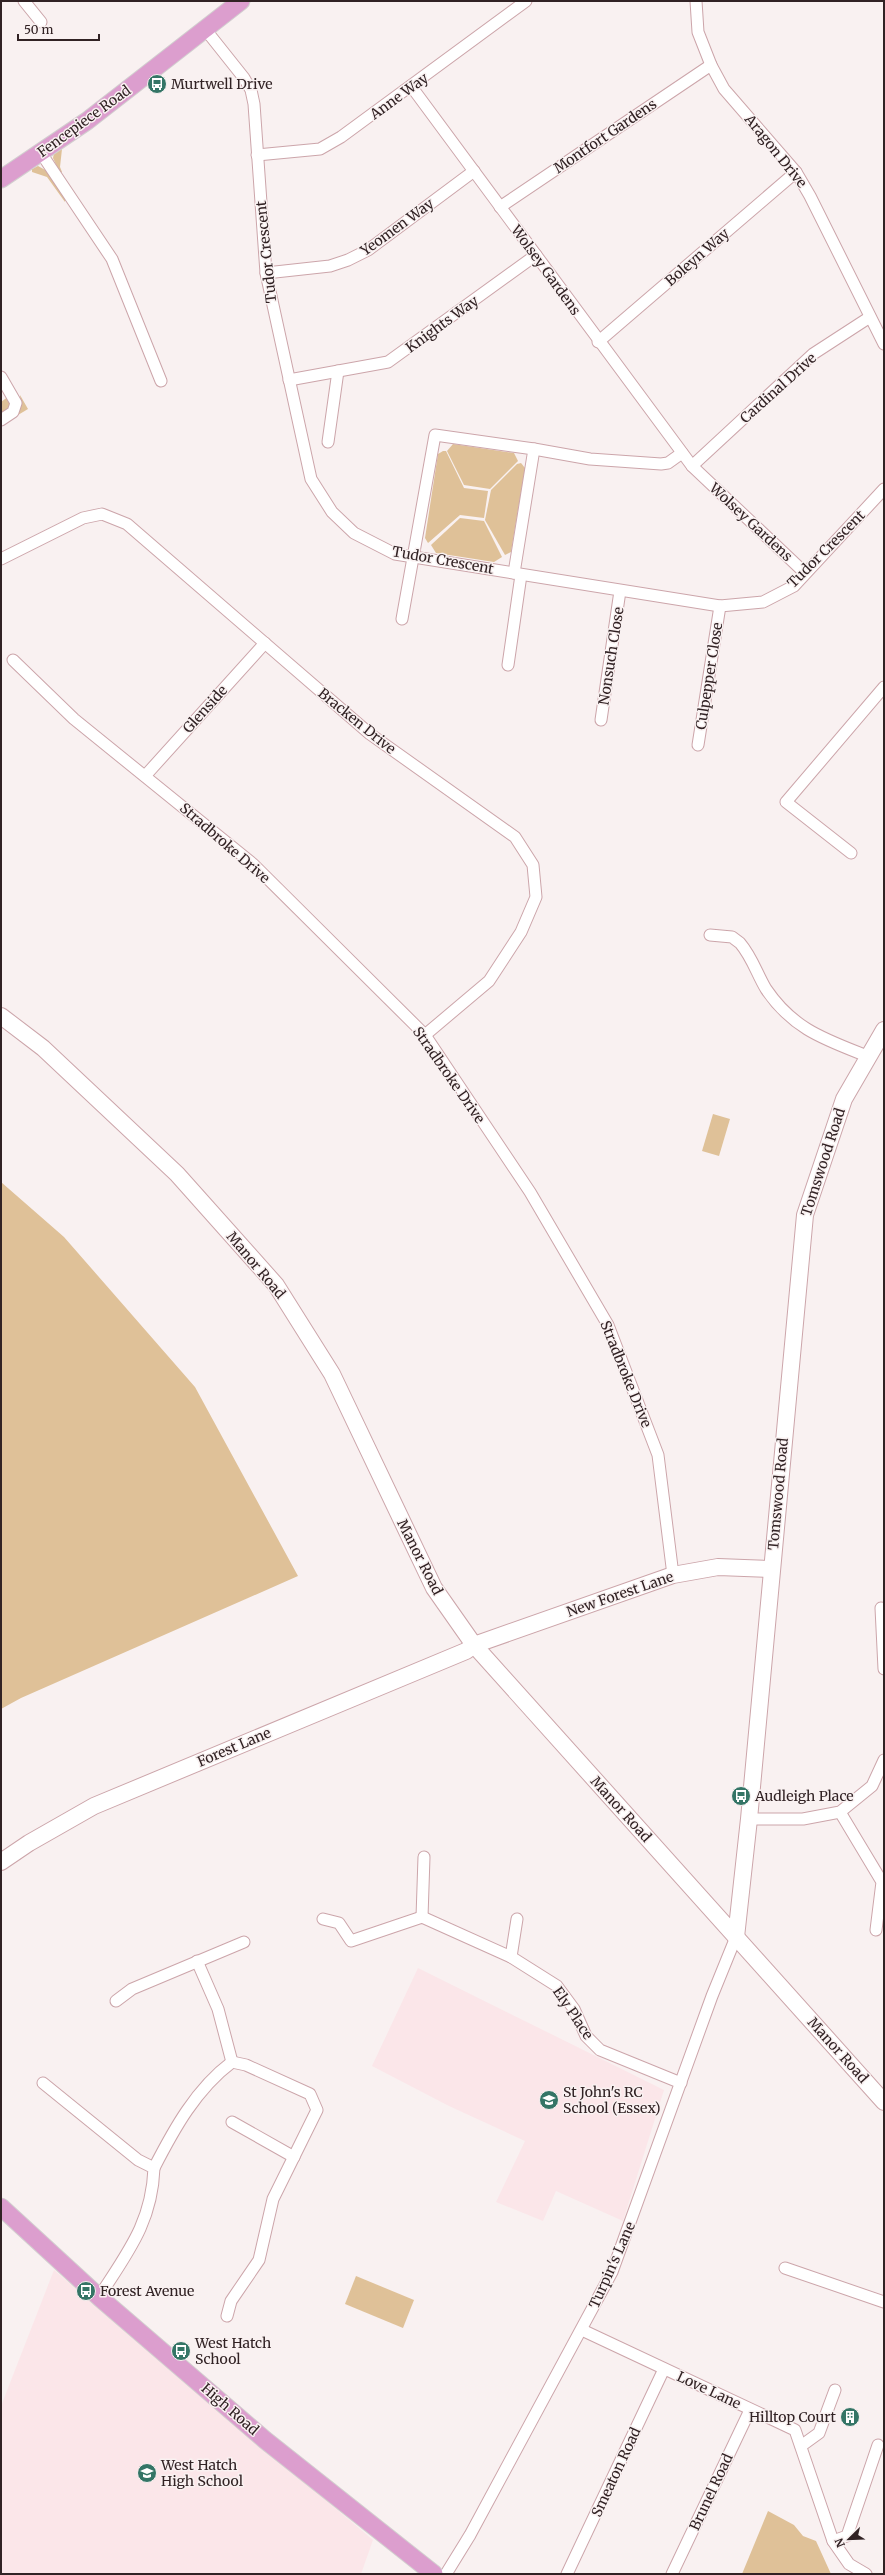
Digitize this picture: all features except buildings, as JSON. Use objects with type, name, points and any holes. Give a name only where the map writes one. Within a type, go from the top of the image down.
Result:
[{"type":"main road","name":"Fencepiece Road","points":[[1,179],[87,121],[241,1]]},
{"type":"main road","name":"High Road","points":[[1,2207],[99,2298],[265,2440],[373,2528],[434,2574]]},
{"type":"street","points":[[24,1],[41,22]]},
{"type":"street","name":"Anne Way","points":[[257,155],[320,149],[341,138],[526,1]]},
{"type":"street","name":"Aragon Drive","points":[[696,1],[698,32],[711,65],[724,89],[796,172],[810,196],[884,344]]},
{"type":"street","name":"Tudor Crescent","points":[[205,29],[251,90],[254,104],[266,273],[310,479],[320,497],[332,512],[354,533],[395,554],[720,606],[764,602],[794,586],[884,489]]},
{"type":"street","name":"Montfort Gardens","points":[[500,207],[711,65]]},
{"type":"street","name":"Wolsey Gardens","points":[[411,86],[536,255],[598,342],[692,466],[805,573]]},
{"type":"street","points":[[41,152],[112,259],[161,381]]},
{"type":"street","name":"Yeomen Way","points":[[266,273],[330,266],[348,260],[368,250],[474,171]]},
{"type":"street","name":"Boleyn Way","points":[[598,342],[796,172]]},
{"type":"street","name":"Knights Way","points":[[289,380],[388,362],[536,255]]},
{"type":"street","name":"Cardinal Drive","points":[[692,466],[814,354],[870,317]]},
{"type":"street","points":[[328,442],[338,371]]},
{"type":"street","points":[[1,377],[16,403],[13,412],[1,420]]},
{"type":"street","points":[[402,619],[415,557],[435,435],[534,449],[590,459],[661,464],[668,463],[682,453]]},
{"type":"street","points":[[508,665],[517,574],[534,449]]},
{"type":"street","name":"Bracken Drive","points":[[1,559],[83,518],[102,514],[127,524],[370,734],[516,837],[532,865],[536,897],[521,932],[489,981],[425,1035]]},
{"type":"street","name":"Nonsuch Close","points":[[601,720],[620,591]]},
{"type":"street","name":"Culpepper Close","points":[[698,745],[720,606]]},
{"type":"street","name":"Glenside","points":[[145,776],[265,643]]},
{"type":"street","name":"Stradbroke Drive","points":[[13,660],[74,719],[253,864],[425,1035],[530,1192],[608,1325],[658,1455],[673,1575]]},
{"type":"street","points":[[851,853],[786,802],[884,687]]},
{"type":"street","points":[[710,935],[732,938],[740,944],[783,1012],[799,1025],[865,1059]]},
{"type":"street","name":"Manor Road","points":[[1,1016],[43,1048],[177,1174],[276,1285],[332,1374],[434,1588],[474,1645],[884,2102]]},
{"type":"street","name":"Tomswood Road","points":[[736,1937],[749,1819],[805,1215],[844,1099],[865,1059],[884,1030]]},
{"type":"street","name":"New Forest Lane","points":[[474,1645],[673,1575],[718,1567],[771,1569]]},
{"type":"street","points":[[881,1608],[884,1668]]},
{"type":"street","name":"Forest Lane","points":[[1,1862],[29,1843],[94,1806],[466,1651],[474,1645]]},
{"type":"street","points":[[749,1819],[803,1819],[840,1812],[872,1786],[884,1760]]},
{"type":"street","points":[[840,1812],[882,1882],[876,1930]]},
{"type":"street","points":[[322,1919],[339,1923],[351,1941],[422,1917],[424,1857]]},
{"type":"street","name":"Ely Place","points":[[422,1917],[511,1958],[557,1986],[574,2009],[586,2036],[600,2050],[681,2083]]},
{"type":"street","points":[[511,1958],[517,1919]]},
{"type":"street","name":"Turpin's Lane","points":[[446,2574],[470,2535],[612,2272],[712,1996],[736,1937]]},
{"type":"street","points":[[116,2001],[132,1989],[244,1942]]},
{"type":"street","points":[[197,1962],[218,2009],[232,2062]]},
{"type":"street","points":[[227,2316],[231,2301],[259,2260],[274,2199],[317,2110],[310,2094],[246,2065],[232,2062]]},
{"type":"street","points":[[99,2298],[140,2231],[148,2213],[153,2187],[154,2168],[180,2117],[222,2070],[232,2062]]},
{"type":"street","points":[[43,2084],[138,2160],[154,2168]]},
{"type":"street","points":[[232,2122],[294,2157]]},
{"type":"street","points":[[785,2268],[884,2302]]},
{"type":"street","name":"Love Lane","points":[[582,2330],[795,2430],[833,2541],[849,2564],[866,2574]]},
{"type":"street","name":"Smeaton Road","points":[[567,2574],[664,2369]]},
{"type":"street","points":[[801,2446],[819,2433],[835,2390]]},
{"type":"street","name":"Brunel Road","points":[[672,2574],[750,2410]]},
{"type":"street","points":[[833,2541],[847,2536],[878,2445]]},
{"type":"shaded area","points":[[62,149],[60,167],[62,172],[60,173],[53,158],[54,153]]},
{"type":"shaded area","points":[[38,166],[47,171],[65,199],[65,202],[47,177],[32,172],[32,169]]},
{"type":"shaded area","points":[[20,395],[28,409],[18,415],[21,406]]},
{"type":"shaded area","points":[[9,396],[11,402],[8,410],[1,414],[1,402]]},
{"type":"shaded area","points":[[453,444],[514,453],[518,461],[490,489],[464,485],[447,451]]},
{"type":"shaded area","points":[[446,451],[464,488],[488,491],[484,518],[460,515],[428,543],[425,538],[438,454]]},
{"type":"shaded area","points":[[521,463],[525,468],[511,552],[505,555],[485,520],[491,490],[517,464]]},
{"type":"shaded area","points":[[460,518],[484,521],[502,557],[494,562],[436,553],[431,545]]},
{"type":"shaded area","points":[[713,1114],[730,1119],[719,1156],[702,1151]]},
{"type":"shaded area","points":[[1,1182],[64,1237],[195,1387],[298,1576],[21,1698],[1,1709]]},
{"type":"shaded area","name":"St John's RC School (Essex)","points":[[418,1968],[664,2090],[623,2221],[556,2191],[543,2221],[496,2202],[525,2141],[449,2106],[372,2066]]},
{"type":"shaded area","name":"West Hatch High School","points":[[54,2270],[373,2540],[361,2574],[1,2574],[1,2406]]},
{"type":"shaded area","points":[[356,2276],[414,2300],[403,2328],[345,2304]]},
{"type":"shaded area","points":[[768,2511],[794,2525],[803,2536],[816,2541],[831,2574],[742,2574]]},
{"type":"place","name":"Murtwell Drive","points":[[157,84]]},
{"type":"place","name":"Audleigh Place","points":[[741,1796]]},
{"type":"place","name":"St John's RC School (Essex)","points":[[549,2100]]},
{"type":"place","name":"Forest Avenue","points":[[86,2291]]},
{"type":"place","name":"West Hatch School","points":[[181,2351]]},
{"type":"place","name":"Hilltop Court","points":[[850,2417]]},
{"type":"place","name":"West Hatch High School","points":[[147,2473]]}]
